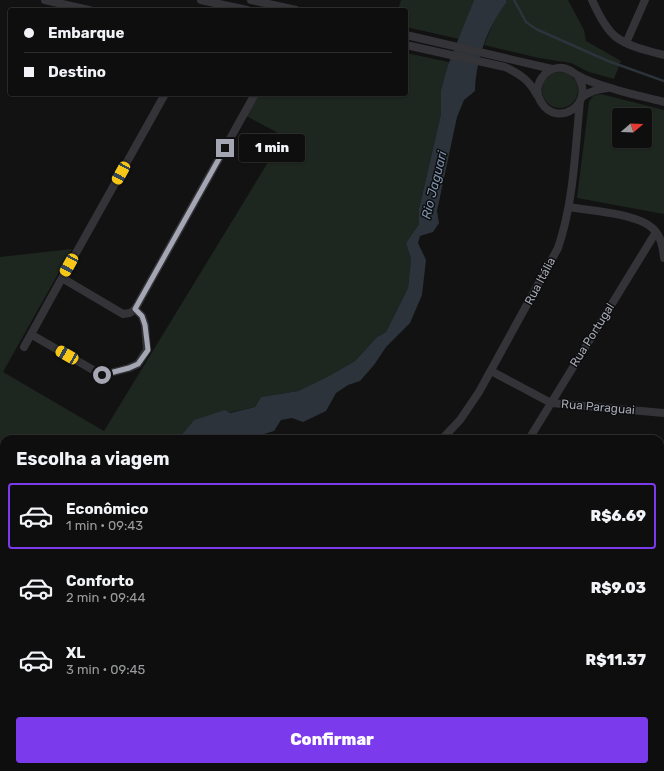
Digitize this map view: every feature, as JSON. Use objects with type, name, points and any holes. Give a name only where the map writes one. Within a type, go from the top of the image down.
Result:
[{"type":"street","points":[[45,0],[80,8]]},
{"type":"street","points":[[201,0],[238,8]]},
{"type":"street","points":[[251,0],[268,2],[289,8]]},
{"type":"street","points":[[592,0],[604,22],[616,37],[626,43],[664,55]]},
{"type":"street","points":[[626,43],[645,0]]},
{"type":"street","points":[[408,35],[493,54],[552,69],[565,68],[577,75],[611,88],[664,102]]},
{"type":"street","points":[[408,45],[505,67],[531,84],[544,107],[556,113],[568,112],[574,109],[581,99],[596,89],[611,88]]},
{"type":"street","points":[[538,95],[538,85],[541,78],[545,73],[552,69]]},
{"type":"street","points":[[577,75],[582,86],[581,99]]},
{"type":"street","points":[[24,347],[164,96]]},
{"type":"street","points":[[62,278],[123,314],[130,313],[135,309],[254,96]]},
{"type":"street","name":"Rua Itália","points":[[446,435],[460,420],[479,392],[558,248],[564,231],[569,208],[581,99]]},
{"type":"street","points":[[569,208],[631,216],[645,222],[656,232],[663,247],[664,258]]},
{"type":"street","name":"Rua Portugal","points":[[531,435],[656,232]]},
{"type":"street","points":[[32,334],[102,375],[138,364],[148,350],[145,325],[142,316],[135,309]]},
{"type":"street","name":"Rua Paraguai","points":[[491,371],[551,403],[664,413]]},
{"type":"shaded area","points":[[401,0],[474,0],[459,39],[408,27],[408,8],[399,8]]},
{"type":"shaded area","points":[[506,0],[568,0],[584,30],[586,41],[621,61],[614,79],[589,72],[571,63],[539,58],[484,45],[496,16],[507,2]]},
{"type":"shaded area","points":[[408,53],[449,62],[441,90],[441,114],[419,209],[419,224],[406,243],[411,259],[408,288],[386,332],[377,337],[355,361],[329,376],[298,391],[261,397],[255,407],[194,420],[181,435],[0,435],[0,257],[72,249],[3,372],[104,431],[284,136],[246,116],[257,96],[408,96]]},
{"type":"shaded area","points":[[560,72],[570,75],[575,80],[578,90],[575,100],[570,105],[560,108],[550,105],[545,100],[542,90],[545,80],[550,75]]},
{"type":"shaded area","points":[[601,94],[664,110],[664,214],[577,198],[589,102],[593,96]]},
{"type":"water","name":"Rio Jaguari","points":[[474,0],[506,0],[507,2],[494,22],[484,44],[480,56],[475,91],[464,100],[457,117],[437,211],[439,223],[433,232],[420,236],[418,243],[426,260],[422,295],[410,323],[386,347],[374,365],[360,381],[348,385],[336,393],[326,411],[303,422],[292,418],[281,420],[274,431],[260,435],[181,435],[194,420],[225,410],[230,413],[255,407],[261,397],[298,391],[329,376],[355,361],[377,337],[386,332],[408,288],[411,259],[406,243],[419,224],[419,209],[441,114],[441,90],[448,65]]},
{"type":"waterway","points":[[514,0],[526,22],[536,29],[608,61],[664,81]]},
{"type":"route","points":[[102,375],[138,364],[148,350],[145,325],[142,316],[135,309],[225,148]]}]
